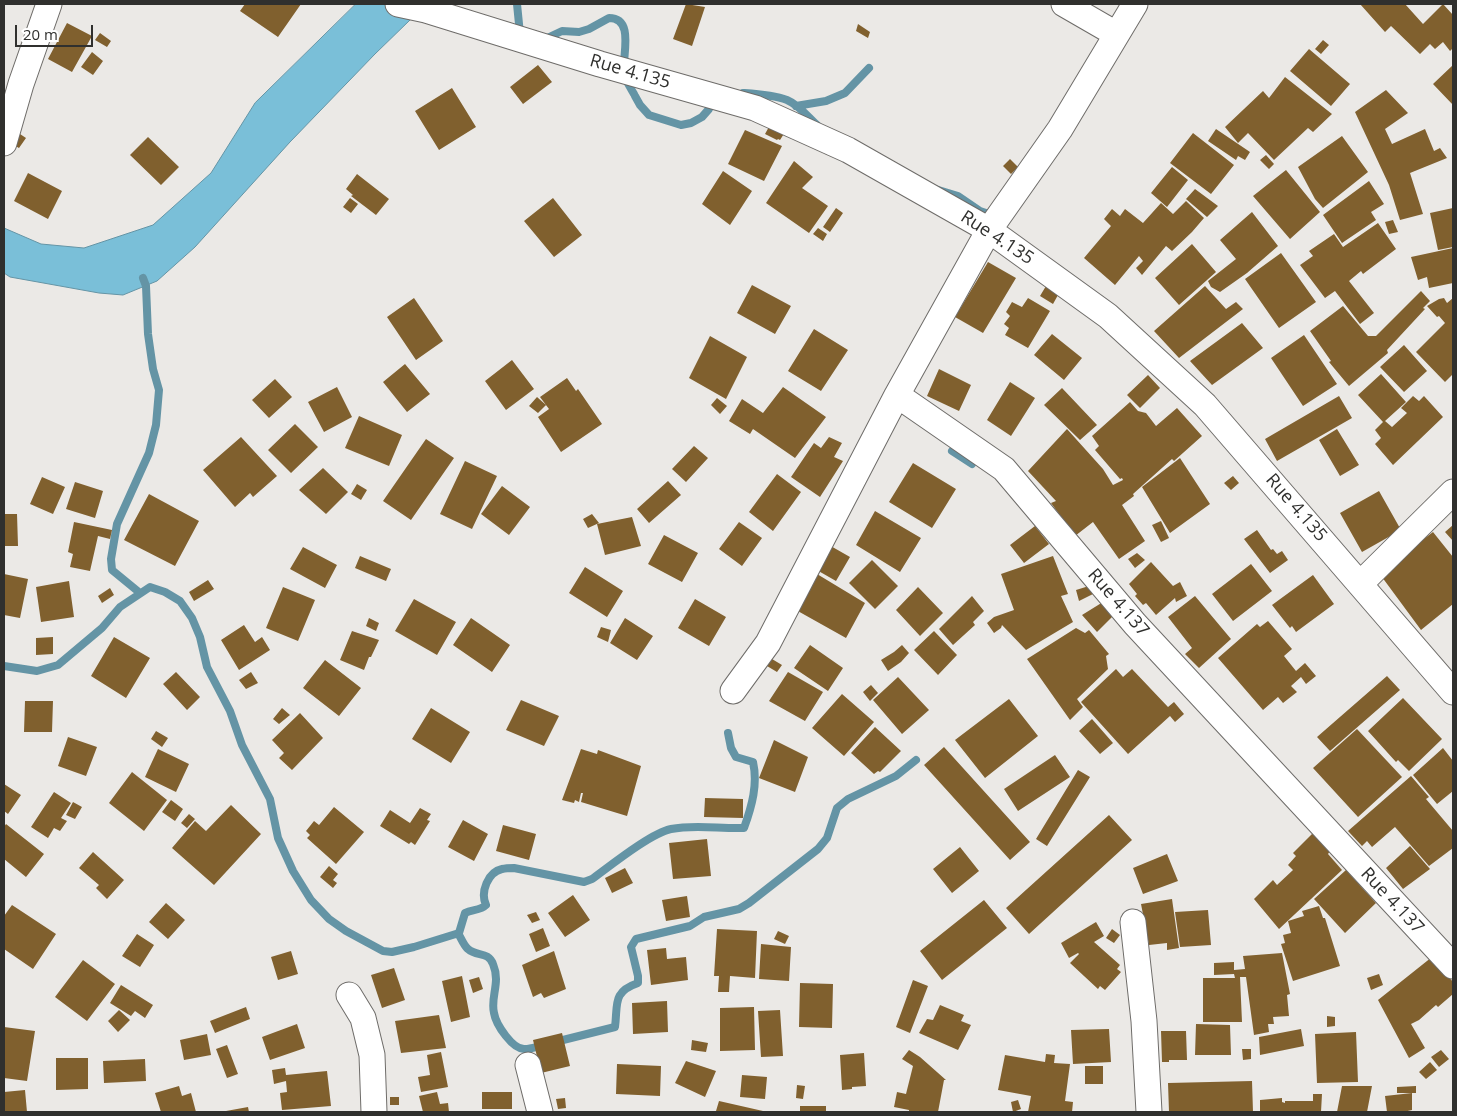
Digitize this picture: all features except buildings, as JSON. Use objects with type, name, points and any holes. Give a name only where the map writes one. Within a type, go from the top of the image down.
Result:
[{"type":"street","points":[[4,143],[21,84],[50,4]]},
{"type":"street","name":"Rue 4.135","points":[[398,4],[426,10],[600,64],[755,108],[848,150],[989,230],[1108,316],[1206,404],[1453,692]]},
{"type":"street","points":[[1064,4],[1116,34]]},
{"type":"street","points":[[733,691],[768,643],[897,395],[989,230],[1060,129],[1135,4]]},
{"type":"street","name":"Rue 4.137","points":[[897,395],[1004,469],[1134,624],[1453,966]]},
{"type":"street","points":[[1361,583],[1453,492]]},
{"type":"street","points":[[1133,922],[1144,1021],[1149,1112]]},
{"type":"street","points":[[349,995],[363,1018],[372,1055],[374,1112]]},
{"type":"street","points":[[528,1065],[540,1112]]},
{"type":"water","points":[[356,4],[430,4],[410,20],[375,54],[290,142],[195,247],[157,281],[123,295],[99,293],[10,277],[4,273],[4,228],[41,244],[84,248],[153,225],[211,173],[255,103]]},
{"type":"waterway","points":[[517,4],[520,34]]},
{"type":"waterway","points":[[543,40],[562,31],[579,32],[589,29],[609,18],[617,20],[622,24],[625,31],[625,75],[634,94]]},
{"type":"waterway","points":[[796,106],[826,101],[845,93],[869,68]]},
{"type":"waterway","points":[[743,93],[787,100],[799,108],[818,126]]},
{"type":"waterway","points":[[635,96],[649,115],[681,125],[691,123],[702,117],[709,109],[713,100]]},
{"type":"waterway","points":[[935,189],[958,196],[980,211],[989,214]]},
{"type":"waterway","points":[[140,593],[112,570],[111,559],[117,524],[149,453],[156,425],[159,390],[153,369],[148,334],[146,286],[143,278]]},
{"type":"waterway","points":[[952,451],[972,464]]},
{"type":"waterway","points":[[4,666],[37,671],[58,665],[102,628],[120,607],[150,587],[165,592],[180,601],[192,618],[200,637],[207,667],[230,711],[242,745],[270,799],[278,838],[293,871],[311,900],[329,919],[346,931],[383,951],[392,952],[459,933],[465,913],[486,905],[484,900],[486,883],[493,874],[502,869],[514,868],[584,882],[592,879],[653,837],[671,829],[689,827],[744,828],[753,795],[755,778],[753,762],[736,757],[731,748],[728,733]]},
{"type":"waterway","points":[[555,1042],[615,1027],[620,995],[624,990],[638,983],[631,947],[636,939],[690,926],[704,917],[739,909],[749,903],[818,849],[827,838],[837,808],[848,799],[896,776],[916,760]]},
{"type":"waterway","points":[[458,933],[468,949],[488,957],[493,964],[496,977],[493,1001],[494,1013],[498,1024],[506,1036],[520,1048],[527,1049],[544,1045]]}]
